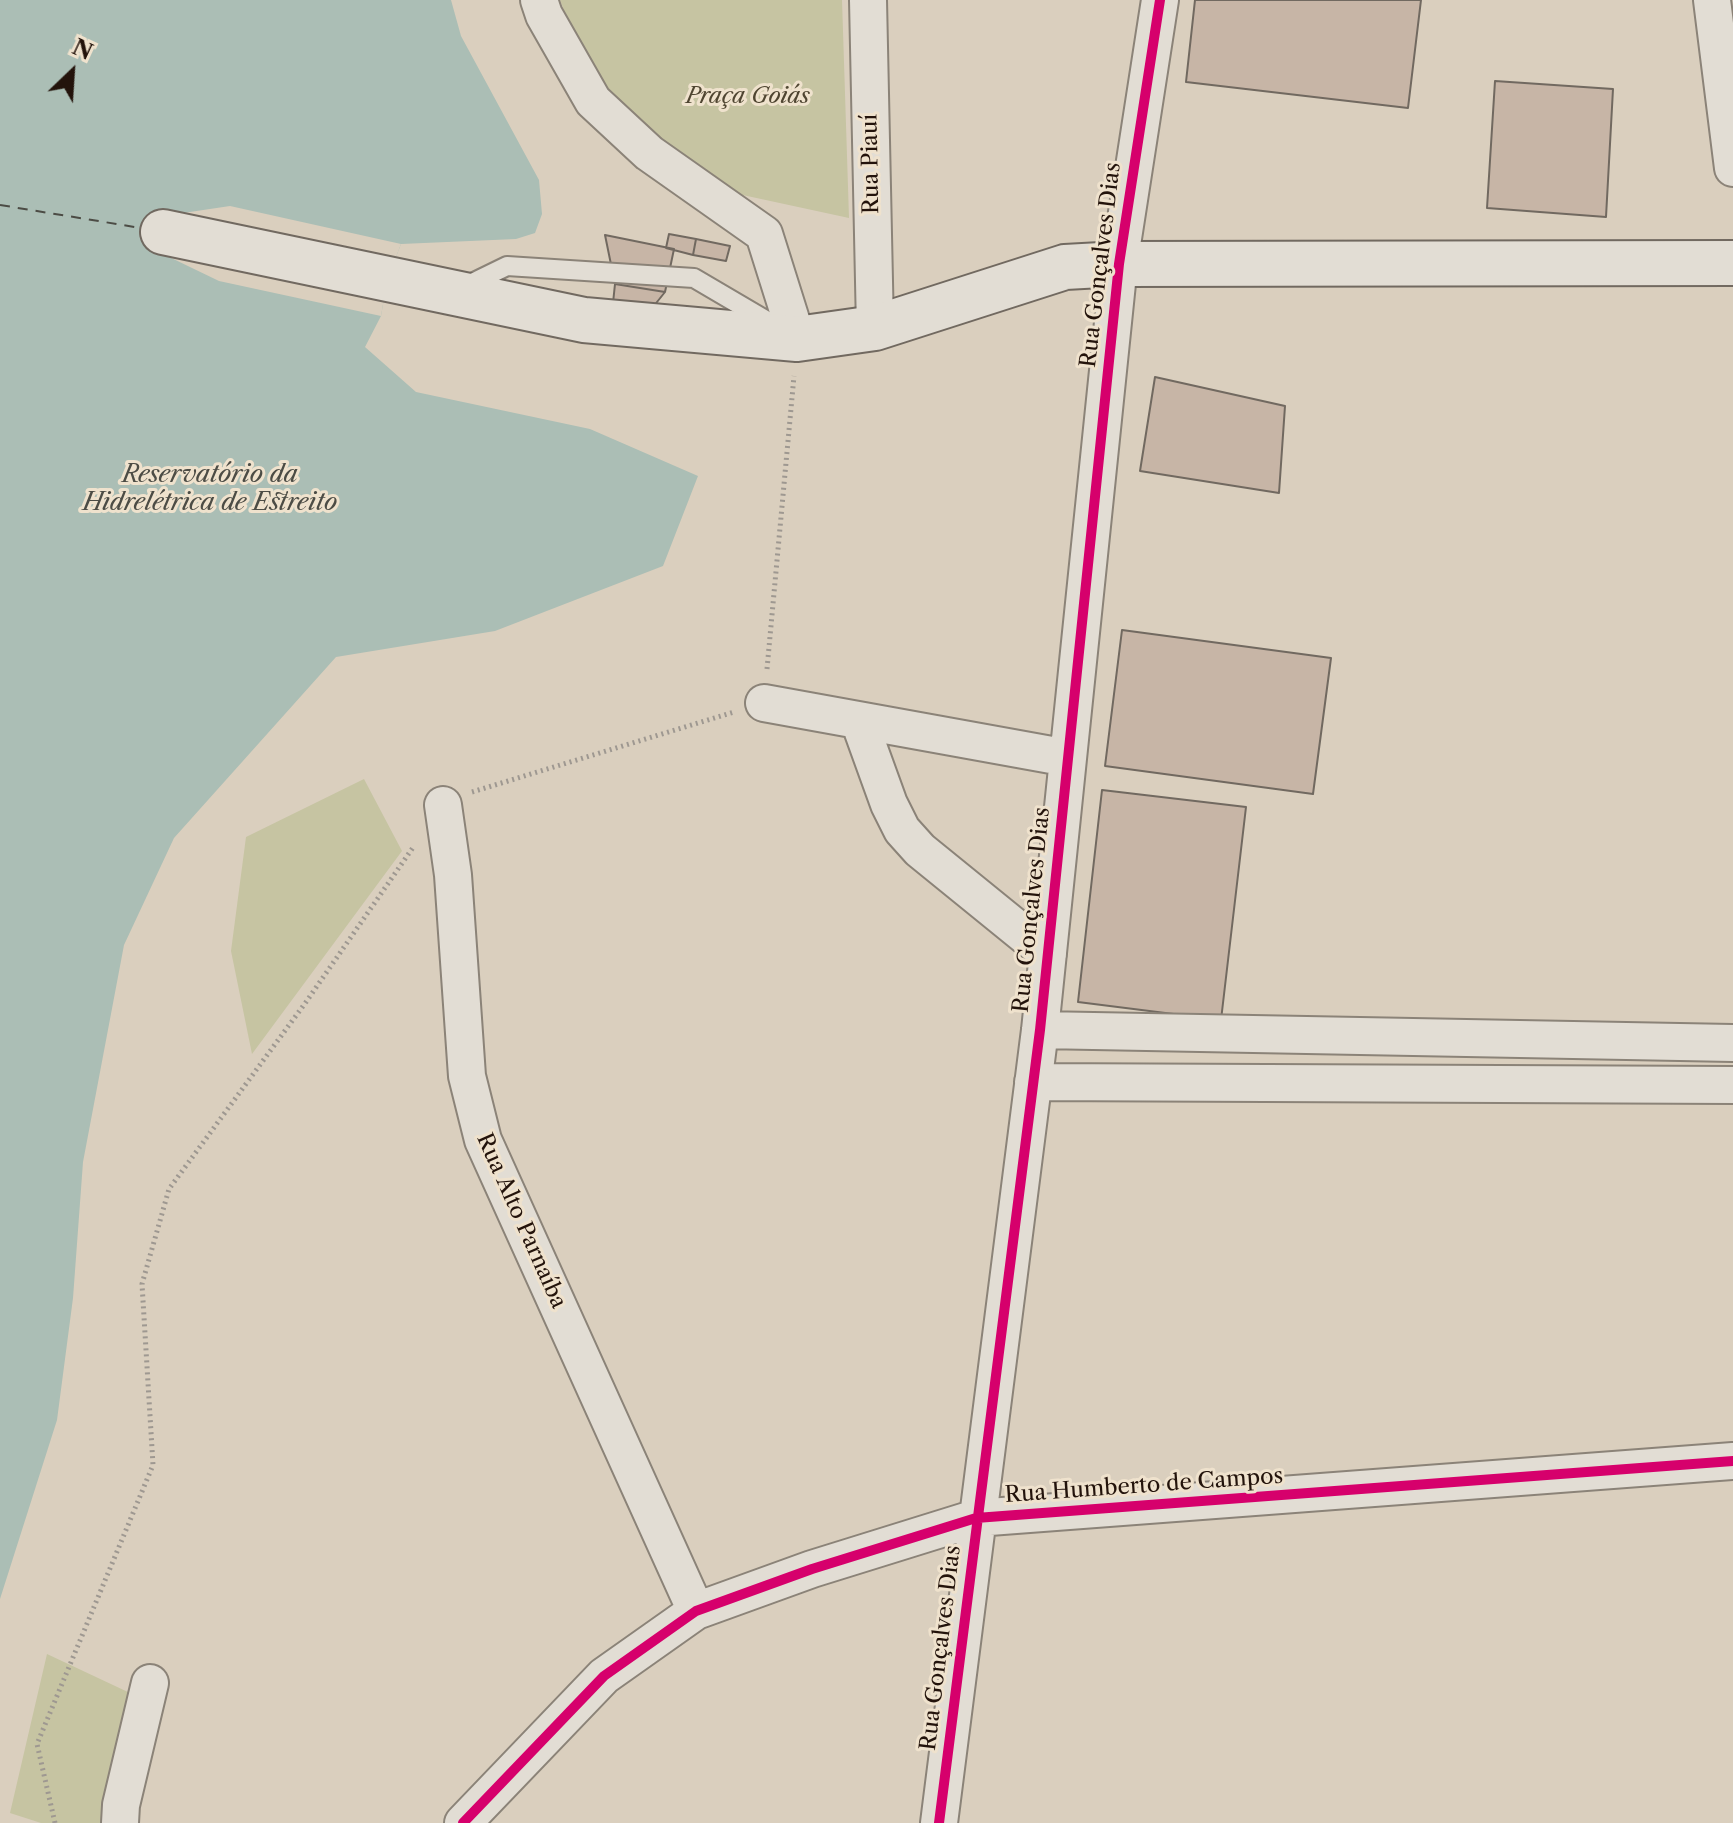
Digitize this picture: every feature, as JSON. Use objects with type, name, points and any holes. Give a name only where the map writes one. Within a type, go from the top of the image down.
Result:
[{"type":"main road","points":[[163,232],[584,320],[797,339],[875,328],[1065,267],[1119,264],[1733,263]]},
{"type":"street","points":[[539,0],[544,15],[593,101],[649,153],[764,234],[797,339]]},
{"type":"street","name":"Rua Piauí","points":[[868,0],[875,328]]},
{"type":"street","name":"Rua Gonçalves Dias","points":[[939,1823],[1040,1030],[1119,264],[1160,0]]},
{"type":"street","points":[[1712,0],[1733,168]]},
{"type":"street","points":[[764,703],[1068,758]]},
{"type":"street","points":[[859,721],[889,804],[902,830],[920,850],[1048,954]]},
{"type":"street","name":"Rua Alto Parnaíba","points":[[443,805],[453,875],[467,1076],[483,1140],[696,1611]]},
{"type":"street","points":[[1040,1030],[1733,1043]]},
{"type":"street","points":[[1033,1082],[1733,1085]]},
{"type":"street","name":"Rua Humberto de Campos","points":[[463,1823],[604,1676],[696,1611],[812,1569],[976,1518],[1733,1461]]},
{"type":"street","points":[[120,1823],[121,1805],[150,1683]]},
{"type":"path","points":[[55,1823],[37,1744],[153,1465],[142,1284],[169,1189],[306,1002],[443,805],[458,796],[764,703],[797,339]]},
{"type":"green space","name":"Praça Goiás","points":[[560,0],[842,0],[849,218],[701,186],[587,71]]},
{"type":"green space","points":[[364,779],[402,851],[252,1054],[231,951],[246,837]]},
{"type":"green space","points":[[47,1654],[130,1693],[104,1823],[41,1823],[10,1813]]},
{"type":"water","name":"Reservatório da Hidrelétrica de Estreito","points":[[0,0],[451,0],[461,36],[539,180],[542,214],[535,233],[516,239],[401,244],[387,280],[381,316],[365,347],[416,392],[590,429],[698,476],[663,566],[495,631],[336,657],[174,838],[124,945],[83,1162],[73,1298],[57,1420],[0,1599]]},
{"type":"pier","points":[[230,206],[401,244],[387,280],[381,316],[219,281],[163,254],[163,216]]},
{"type":"building","points":[[1195,0],[1421,0],[1408,108],[1186,82]]},
{"type":"building","points":[[1495,81],[1613,89],[1606,217],[1487,208]]},
{"type":"building","points":[[669,234],[696,239],[693,255],[666,248]]},
{"type":"building","points":[[605,235],[674,249],[665,292],[615,284]]},
{"type":"building","points":[[696,239],[730,246],[726,261],[693,255]]},
{"type":"building","points":[[615,284],[665,292],[653,307],[613,303]]},
{"type":"building","points":[[1155,377],[1285,406],[1279,493],[1140,471]]},
{"type":"building","points":[[1122,630],[1331,658],[1313,794],[1105,766]]},
{"type":"building","points":[[1102,790],[1246,807],[1221,1020],[1078,1002]]},
{"type":"ferry route","points":[[0,205],[141,228]]},
{"type":"cycle path","points":[[939,1823],[1040,1030],[1119,264],[1160,0]]},
{"type":"cycle path","points":[[463,1823],[604,1676],[696,1611],[812,1569],[976,1518],[1733,1461]]}]
